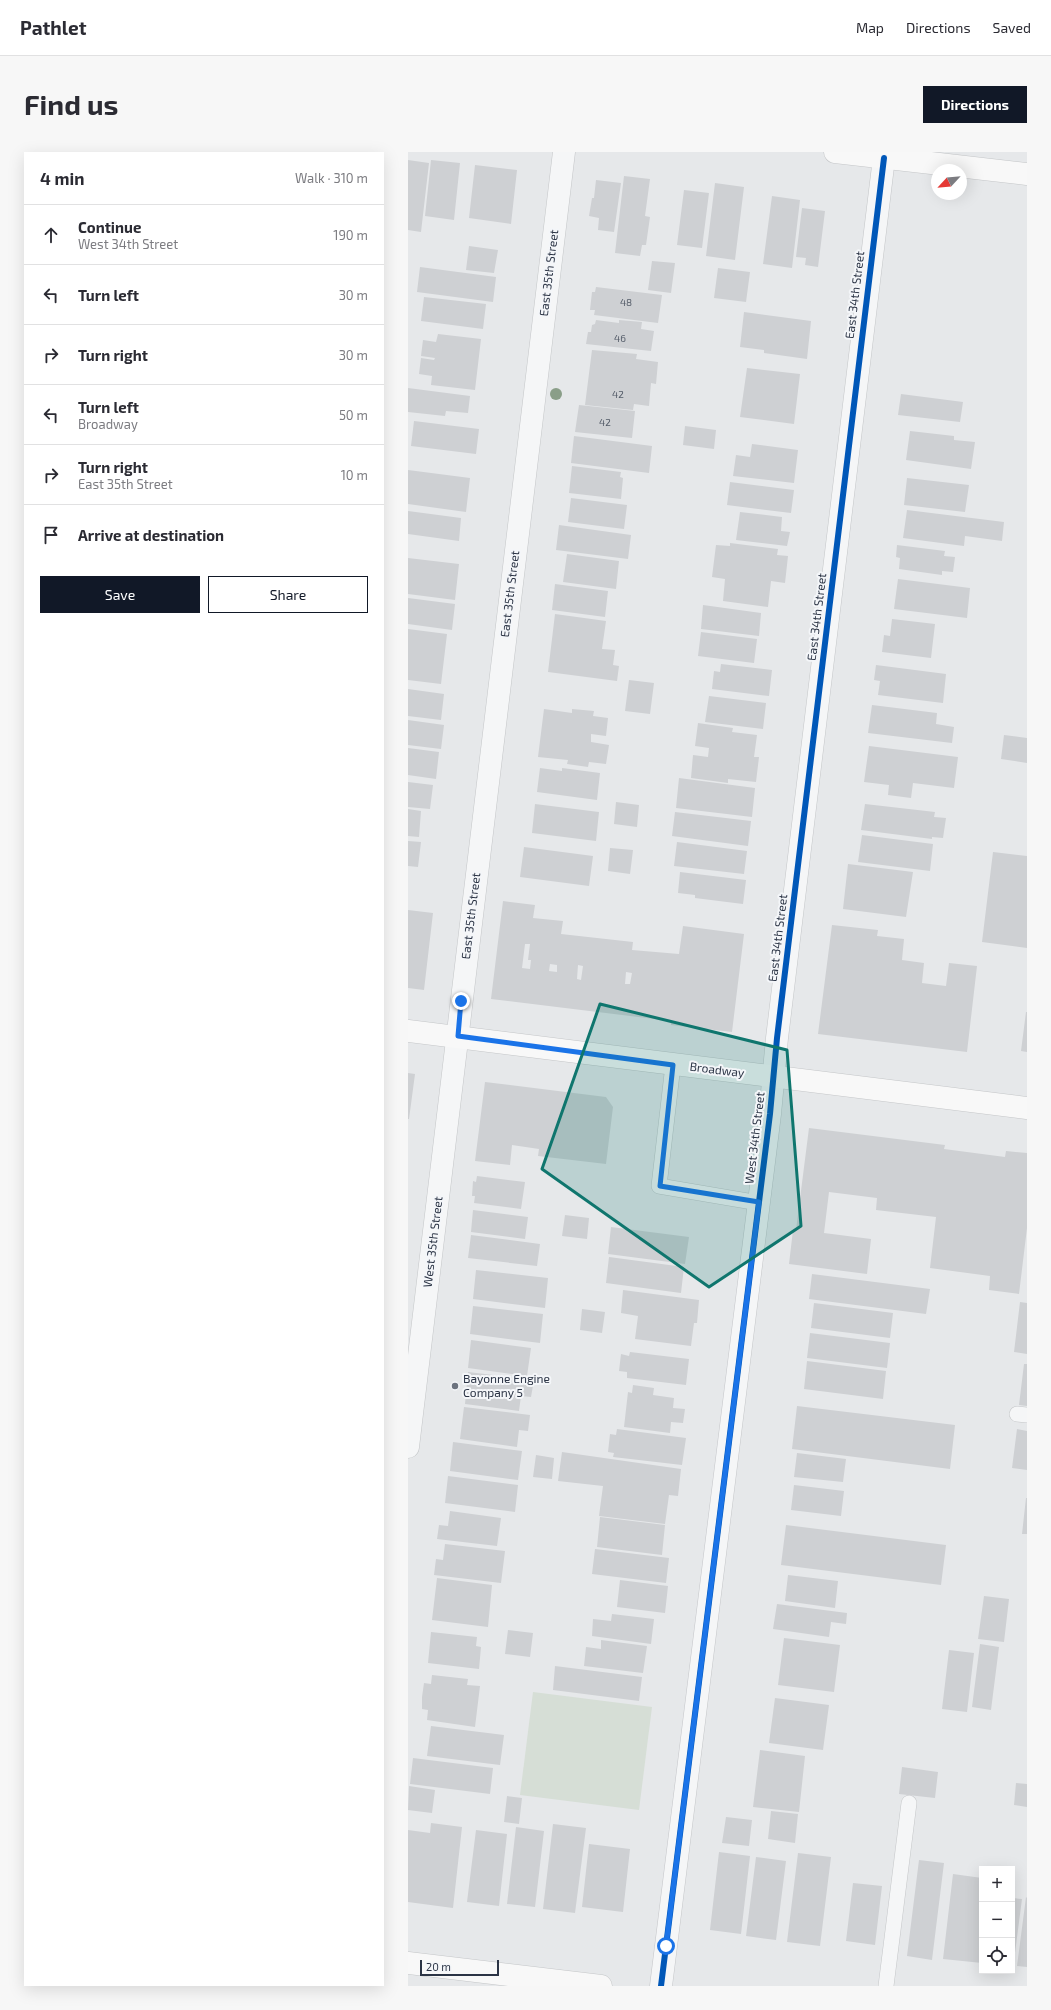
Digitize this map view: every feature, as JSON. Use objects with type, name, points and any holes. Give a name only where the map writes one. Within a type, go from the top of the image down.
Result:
[{"type":"street","name":"East 35th Street","points":[[458,1036],[564,152]]},
{"type":"street","points":[[835,152],[884,155],[1027,174]]},
{"type":"street","name":"East 34th Street","points":[[773,1077],[884,155]]},
{"type":"street","name":"Broadway","points":[[408,1031],[458,1036],[673,1065],[1027,1108]]},
{"type":"street","name":"West 35th Street","points":[[408,1447],[458,1036]]},
{"type":"street","name":"West 34th Street","points":[[661,1986],[759,1202],[773,1077]]},
{"type":"street","points":[[408,1963],[601,1986]]},
{"type":"lane","points":[[673,1065],[660,1186],[759,1202]]},
{"type":"lane","points":[[886,1986],[909,1803]]},
{"type":"highlighted area","points":[[600,1004],[787,1050],[801,1226],[709,1287],[542,1169]]},
{"type":"shaded area","points":[[533,1692],[652,1707],[639,1810],[520,1795]]},
{"type":"building","points":[[408,160],[429,163],[421,232],[408,230]]},
{"type":"building","points":[[431,160],[460,163],[454,220],[425,216]]},
{"type":"building","points":[[475,165],[517,170],[511,224],[469,218]]},
{"type":"building","points":[[624,176],[650,179],[645,216],[650,217],[646,245],[642,245],[640,256],[615,253]]},
{"type":"building","points":[[596,180],[621,183],[614,232],[598,230],[599,218],[589,216],[592,198],[594,198]]},
{"type":"building","points":[[715,183],[744,187],[735,260],[706,256]]},
{"type":"building","points":[[684,190],[709,193],[702,248],[677,245]]},
{"type":"building","points":[[772,196],[800,200],[792,268],[763,264]]},
{"type":"building","points":[[802,208],[825,211],[818,267],[805,265],[806,258],[796,257]]},
{"type":"building","points":[[469,246],[498,250],[494,273],[466,270]]},
{"type":"building","points":[[652,261],[675,263],[671,293],[648,290]]},
{"type":"building","points":[[420,267],[496,277],[493,302],[417,292]]},
{"type":"building","points":[[718,268],[750,272],[746,302],[714,298]]},
{"type":"building","points":[[596,287],[662,295],[658,323],[594,315],[595,310],[590,310],[592,292],[595,292]]},
{"type":"building","points":[[424,297],[486,304],[483,329],[421,321]]},
{"type":"building","points":[[744,312],[811,321],[807,359],[764,353],[764,350],[740,347]]},
{"type":"building","points":[[596,320],[619,323],[619,320],[642,322],[641,329],[654,331],[651,351],[586,344],[588,332],[591,332],[592,325],[595,324]]},
{"type":"building","points":[[438,334],[481,339],[475,390],[431,385],[432,376],[419,374],[421,358],[434,360],[435,358],[421,356],[423,340],[436,342]]},
{"type":"building","points":[[592,350],[637,354],[636,359],[658,362],[656,384],[651,383],[649,406],[634,404],[633,410],[585,405]]},
{"type":"building","points":[[747,368],[800,374],[794,424],[740,417]]},
{"type":"building","points":[[408,388],[470,396],[468,413],[446,411],[445,416],[408,412]]},
{"type":"building","points":[[901,394],[963,402],[960,422],[898,415]]},
{"type":"building","points":[[579,405],[635,411],[632,438],[575,432]]},
{"type":"building","points":[[414,421],[479,429],[476,454],[411,446]]},
{"type":"building","points":[[685,426],[716,430],[714,449],[683,445]]},
{"type":"building","points":[[910,431],[954,436],[954,440],[975,442],[971,469],[906,460]]},
{"type":"building","points":[[574,436],[652,446],[649,473],[571,463]]},
{"type":"building","points":[[752,444],[798,450],[794,483],[733,476],[736,455],[750,457]]},
{"type":"building","points":[[572,466],[621,472],[620,477],[623,478],[621,499],[569,493]]},
{"type":"building","points":[[408,470],[470,478],[466,512],[408,504]]},
{"type":"building","points":[[907,478],[969,485],[965,512],[904,505]]},
{"type":"building","points":[[730,482],[794,490],[791,513],[727,505]]},
{"type":"building","points":[[571,498],[627,505],[624,529],[568,522]]},
{"type":"building","points":[[907,510],[1004,522],[1002,541],[965,536],[964,546],[903,538]]},
{"type":"building","points":[[408,511],[461,518],[459,541],[408,534]]},
{"type":"building","points":[[740,512],[782,517],[781,531],[790,532],[787,546],[736,540]]},
{"type":"building","points":[[559,525],[631,535],[628,559],[556,550]]},
{"type":"building","points":[[730,543],[778,549],[777,555],[788,556],[785,583],[771,581],[768,607],[723,601],[725,579],[712,577],[716,545],[730,546]]},
{"type":"building","points":[[897,545],[945,551],[944,556],[955,557],[953,572],[942,571],[942,575],[899,569],[900,558],[896,557]]},
{"type":"building","points":[[567,554],[619,561],[616,589],[563,582]]},
{"type":"building","points":[[408,558],[459,564],[455,600],[408,594]]},
{"type":"building","points":[[898,579],[970,588],[967,618],[894,609]]},
{"type":"building","points":[[555,584],[608,591],[605,617],[552,610]]},
{"type":"building","points":[[408,598],[455,604],[452,630],[408,624]]},
{"type":"building","points":[[703,605],[761,613],[759,636],[701,629]]},
{"type":"building","points":[[555,614],[606,621],[602,649],[615,650],[613,665],[619,666],[617,681],[548,672]]},
{"type":"building","points":[[892,619],[935,624],[931,658],[882,652],[884,635],[890,636]]},
{"type":"building","points":[[408,629],[447,634],[441,684],[408,680]]},
{"type":"building","points":[[701,632],[757,639],[754,663],[698,656]]},
{"type":"building","points":[[721,664],[772,670],[769,696],[712,689],[714,671],[720,672]]},
{"type":"building","points":[[876,665],[946,674],[943,703],[878,695],[880,681],[874,680]]},
{"type":"building","points":[[629,680],[654,683],[650,714],[625,711]]},
{"type":"building","points":[[408,689],[444,694],[441,720],[408,716]]},
{"type":"building","points":[[709,696],[766,703],[763,729],[705,722]]},
{"type":"building","points":[[872,705],[937,713],[936,724],[954,727],[952,743],[868,733]]},
{"type":"building","points":[[544,709],[572,713],[572,709],[594,711],[593,716],[608,718],[606,736],[591,734],[591,742],[609,745],[606,764],[589,762],[588,767],[567,764],[568,760],[538,757]]},
{"type":"building","points":[[408,720],[444,725],[441,749],[408,745]]},
{"type":"building","points":[[698,723],[733,728],[732,732],[757,735],[754,757],[759,757],[756,782],[728,779],[728,783],[691,778],[693,755],[708,757],[709,748],[695,746]]},
{"type":"building","points":[[1004,735],[1027,738],[1027,763],[1001,759]]},
{"type":"building","points":[[869,746],[958,757],[954,788],[913,783],[911,798],[888,795],[889,785],[864,782]]},
{"type":"building","points":[[408,748],[439,752],[436,779],[408,775]]},
{"type":"building","points":[[540,768],[562,771],[562,768],[600,773],[597,800],[537,792]]},
{"type":"building","points":[[679,778],[755,788],[752,817],[676,808]]},
{"type":"building","points":[[408,782],[433,785],[430,809],[408,807]]},
{"type":"building","points":[[616,802],[639,805],[637,827],[614,824]]},
{"type":"building","points":[[535,804],[599,812],[596,841],[532,833]]},
{"type":"building","points":[[865,804],[935,812],[934,817],[946,818],[943,838],[932,837],[932,839],[861,830]]},
{"type":"building","points":[[408,809],[421,811],[419,837],[408,836]]},
{"type":"building","points":[[675,812],[751,821],[748,846],[672,836]]},
{"type":"building","points":[[862,835],[933,844],[930,871],[858,862]]},
{"type":"building","points":[[408,841],[421,842],[418,867],[408,866]]},
{"type":"building","points":[[677,842],[747,851],[744,874],[674,866]]},
{"type":"building","points":[[524,847],[593,856],[589,886],[520,877]]},
{"type":"building","points":[[610,848],[633,850],[630,874],[608,871]]},
{"type":"building","points":[[993,852],[1027,856],[1027,948],[982,942]]},
{"type":"building","points":[[848,864],[913,872],[906,917],[843,909]]},
{"type":"building","points":[[680,872],[746,880],[743,904],[695,898],[695,895],[678,893]]},
{"type":"building","points":[[503,901],[535,905],[533,918],[563,921],[561,934],[633,942],[632,950],[679,954],[683,926],[744,934],[732,1032],[671,1025],[671,1021],[491,999]],"holes":[[[525,944],[530,944],[528,960],[531,960],[530,969],[522,968]],[[550,964],[557,965],[557,972],[549,971]],[[578,965],[583,966],[581,980],[577,979]],[[626,972],[632,973],[630,984],[625,984]]]},
{"type":"building","points":[[408,910],[433,913],[424,990],[408,988]]},
{"type":"building","points":[[832,925],[878,930],[877,936],[904,939],[902,960],[924,963],[922,983],[946,986],[949,963],[977,966],[967,1052],[818,1034]]},
{"type":"building","points":[[1027,1012],[1027,1052],[1021,1051]]},
{"type":"building","points":[[408,1073],[415,1074],[409,1119],[408,1119]]},
{"type":"building","points":[[485,1082],[606,1097],[613,1107],[606,1164],[538,1156],[539,1149],[512,1145],[510,1165],[475,1161]]},
{"type":"building","points":[[809,1128],[945,1145],[944,1149],[1005,1157],[1006,1151],[1027,1153],[1027,1228],[1019,1294],[989,1290],[990,1276],[930,1268],[936,1217],[876,1210],[877,1198],[829,1192],[824,1233],[871,1239],[867,1274],[789,1264],[793,1230],[796,1230]]},
{"type":"building","points":[[477,1176],[525,1182],[521,1209],[474,1203],[475,1196],[472,1196],[473,1181],[476,1182]]},
{"type":"building","points":[[473,1210],[528,1217],[525,1239],[471,1232]]},
{"type":"building","points":[[565,1215],[589,1218],[587,1239],[562,1236]]},
{"type":"building","points":[[611,1227],[689,1237],[685,1264],[608,1254]]},
{"type":"building","points":[[471,1235],[540,1244],[537,1266],[468,1258]]},
{"type":"building","points":[[609,1257],[684,1267],[681,1293],[606,1283]]},
{"type":"building","points":[[476,1270],[548,1278],[545,1308],[473,1299]]},
{"type":"building","points":[[812,1274],[930,1289],[926,1314],[809,1299]]},
{"type":"building","points":[[623,1290],[699,1300],[697,1323],[694,1323],[691,1346],[635,1339],[638,1316],[621,1313]]},
{"type":"building","points":[[1020,1302],[1027,1303],[1027,1354],[1014,1352]]},
{"type":"building","points":[[814,1303],[893,1313],[890,1338],[811,1328]]},
{"type":"building","points":[[473,1306],[543,1314],[540,1343],[470,1334]]},
{"type":"building","points":[[582,1309],[605,1312],[602,1333],[580,1330]]},
{"type":"building","points":[[810,1333],[890,1343],[887,1368],[807,1358]]},
{"type":"building","points":[[471,1340],[531,1348],[527,1376],[468,1368]]},
{"type":"building","points":[[630,1352],[689,1359],[686,1385],[627,1378],[627,1372],[619,1371],[621,1354],[629,1356]]},
{"type":"building","points":[[807,1361],[886,1371],[883,1399],[804,1389]]},
{"type":"building","points":[[1024,1364],[1027,1364],[1027,1406],[1019,1405]]},
{"type":"building","points":[[468,1372],[534,1380],[531,1397],[521,1396],[519,1411],[465,1404]]},
{"type":"building","points":[[633,1385],[654,1388],[653,1395],[674,1398],[673,1408],[685,1409],[683,1423],[671,1422],[670,1433],[624,1427],[628,1392],[632,1393]]},
{"type":"building","points":[[797,1406],[955,1425],[950,1469],[792,1449]]},
{"type":"building","points":[[464,1407],[530,1415],[528,1431],[519,1430],[517,1447],[460,1439]]},
{"type":"building","points":[[617,1429],[686,1438],[682,1465],[613,1457],[614,1453],[608,1452],[610,1434],[616,1435]]},
{"type":"building","points":[[1017,1429],[1027,1431],[1027,1470],[1012,1468]]},
{"type":"building","points":[[453,1442],[522,1451],[518,1480],[450,1471]]},
{"type":"building","points":[[562,1452],[681,1469],[678,1496],[669,1495],[665,1524],[599,1516],[603,1486],[558,1481]]},
{"type":"building","points":[[797,1453],[846,1459],[843,1482],[794,1477]]},
{"type":"building","points":[[536,1455],[554,1458],[552,1479],[533,1477]]},
{"type":"building","points":[[448,1476],[518,1485],[515,1512],[445,1503]]},
{"type":"building","points":[[794,1485],[844,1491],[841,1516],[791,1510]]},
{"type":"building","points":[[1026,1498],[1027,1534],[1022,1534]]},
{"type":"building","points":[[450,1511],[501,1518],[497,1546],[437,1539],[439,1525],[448,1526]]},
{"type":"building","points":[[600,1517],[665,1525],[662,1555],[597,1547]]},
{"type":"building","points":[[786,1525],[946,1545],[941,1585],[781,1565]]},
{"type":"building","points":[[445,1544],[505,1551],[501,1583],[434,1575],[436,1559],[443,1560]]},
{"type":"building","points":[[595,1549],[669,1558],[666,1583],[592,1574]]},
{"type":"building","points":[[788,1575],[838,1581],[835,1608],[785,1601]]},
{"type":"building","points":[[437,1578],[492,1585],[488,1627],[432,1620]]},
{"type":"building","points":[[620,1580],[668,1586],[665,1613],[617,1607]]},
{"type":"building","points":[[984,1596],[1009,1599],[1004,1642],[978,1639]]},
{"type":"building","points":[[777,1604],[847,1613],[846,1624],[831,1622],[829,1637],[773,1629]]},
{"type":"building","points":[[612,1614],[654,1619],[651,1644],[592,1636],[593,1619],[611,1621]]},
{"type":"building","points":[[508,1630],[533,1633],[530,1657],[505,1654]]},
{"type":"building","points":[[431,1632],[477,1637],[476,1646],[481,1647],[479,1669],[428,1663]]},
{"type":"building","points":[[784,1638],[840,1645],[834,1692],[778,1685]]},
{"type":"building","points":[[601,1640],[647,1646],[643,1673],[584,1666],[586,1647],[601,1649]]},
{"type":"building","points":[[980,1644],[999,1647],[991,1710],[972,1707]]},
{"type":"building","points":[[949,1650],[974,1653],[967,1712],[942,1709]]},
{"type":"building","points":[[555,1666],[642,1677],[639,1701],[553,1690]]},
{"type":"building","points":[[432,1675],[468,1679],[467,1685],[480,1686],[475,1727],[427,1720],[428,1710],[422,1709],[422,1697],[424,1683],[431,1684]]},
{"type":"building","points":[[775,1698],[829,1705],[823,1750],[769,1743]]},
{"type":"building","points":[[431,1726],[504,1735],[500,1765],[427,1756]]},
{"type":"building","points":[[760,1750],[805,1756],[799,1812],[753,1807]]},
{"type":"building","points":[[413,1758],[493,1768],[490,1794],[410,1784]]},
{"type":"building","points":[[902,1767],[938,1772],[935,1798],[899,1794]]},
{"type":"building","points":[[1016,1783],[1027,1784],[1027,1807],[1014,1805]]},
{"type":"building","points":[[409,1786],[435,1790],[432,1813],[408,1810]]},
{"type":"building","points":[[507,1796],[522,1798],[519,1824],[504,1822]]},
{"type":"building","points":[[771,1811],[798,1814],[795,1843],[768,1839]]},
{"type":"building","points":[[726,1817],[752,1820],[749,1846],[722,1843]]},
{"type":"building","points":[[431,1823],[462,1827],[453,1908],[408,1902],[408,1830],[430,1833]]},
{"type":"building","points":[[553,1824],[586,1828],[575,1913],[543,1909]]},
{"type":"building","points":[[516,1827],[544,1831],[535,1907],[507,1904]]},
{"type":"building","points":[[476,1830],[507,1834],[499,1906],[467,1902]]},
{"type":"building","points":[[589,1844],[630,1849],[623,1912],[582,1907]]},
{"type":"building","points":[[719,1852],[750,1856],[741,1934],[710,1930]]},
{"type":"building","points":[[798,1853],[831,1857],[820,1946],[787,1942]]},
{"type":"building","points":[[756,1857],[786,1861],[776,1940],[746,1936]]},
{"type":"building","points":[[919,1860],[944,1863],[932,1960],[907,1956]]},
{"type":"building","points":[[953,1874],[979,1878],[979,1963],[943,1959]]},
{"type":"building","points":[[853,1883],[882,1886],[875,1945],[846,1941]]},
{"type":"building","points":[[1026,1897],[1027,1898],[1027,1967],[1017,1966]]},
{"type":"building","points":[[1015,1898],[1022,1899],[1015,1953]]},
{"type":"cycle path","points":[[661,1986],[770,1114],[777,1038],[884,158]]},
{"type":"place","name":"Bayonne Engine Company 5","points":[[455,1386]]},
{"type":"route","points":[[461,1001],[458,1036],[486,1041],[673,1065],[660,1186],[759,1202],[666,1946]]}]
